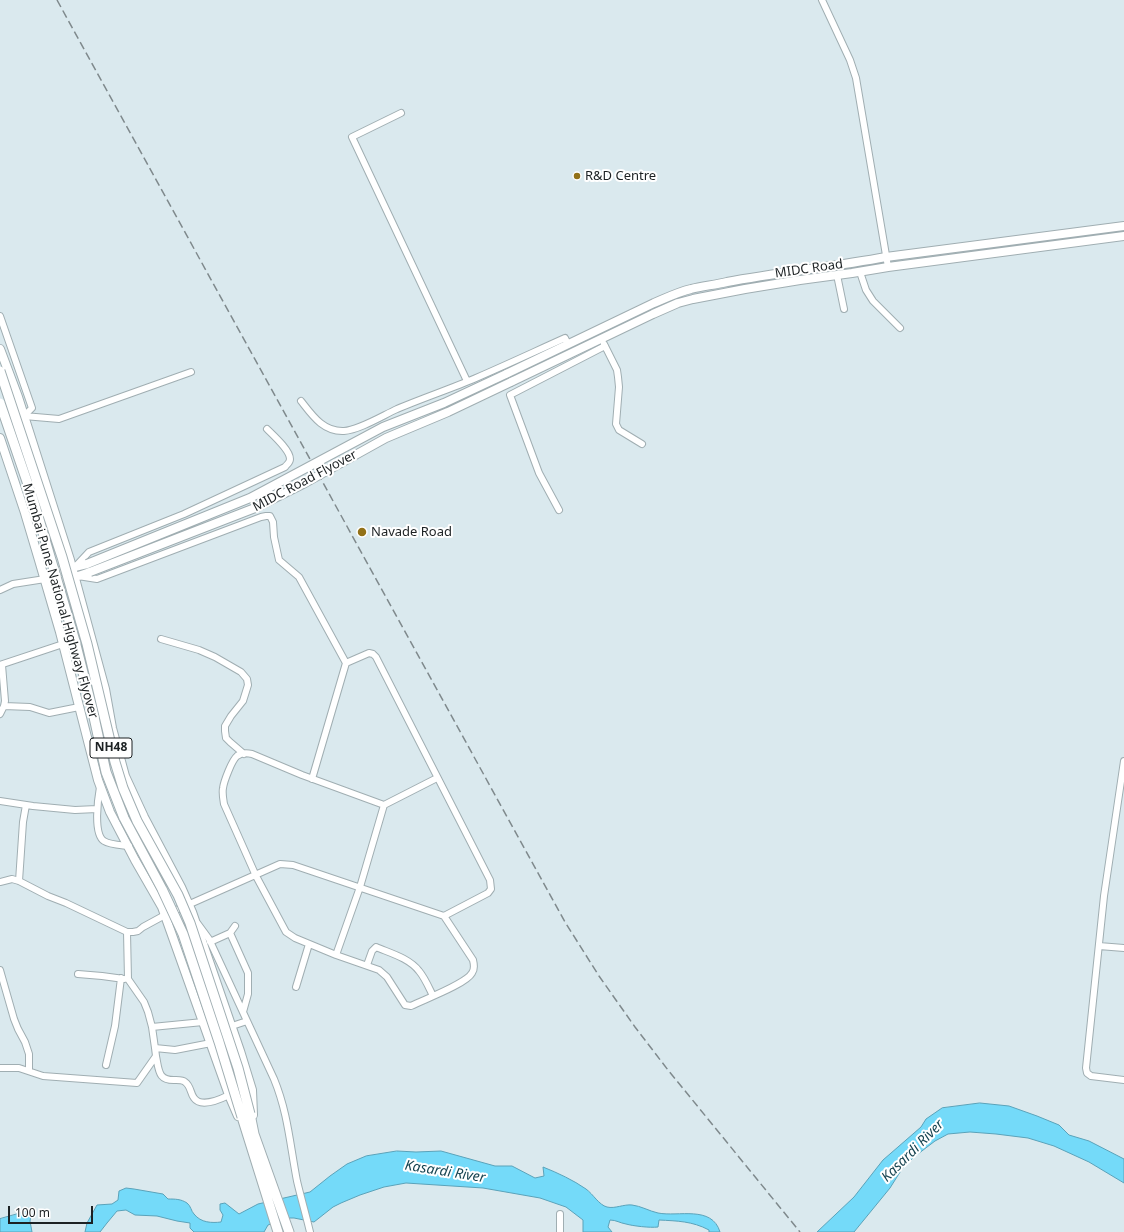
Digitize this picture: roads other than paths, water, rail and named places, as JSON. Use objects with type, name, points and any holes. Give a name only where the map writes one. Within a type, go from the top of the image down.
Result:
[{"type":"highway","name":"Mumbai Pune National Highway Flyover","points":[[0,371],[62,557],[87,644],[115,762],[123,788],[137,821],[178,895],[190,923],[238,1068],[250,1135]]},
{"type":"highway","name":"Mumbai Pune National Highway Flyover","points":[[0,403],[33,499],[75,641],[106,772],[124,818],[162,889],[182,934],[246,1115]]},
{"type":"highway","name":"NH48","points":[[250,1135],[271,1180],[288,1232]]},
{"type":"highway","name":"NH48","points":[[250,1135],[262,1184],[278,1232]]},
{"type":"main road","name":"MIDC Road","points":[[508,373],[654,303],[691,289],[798,270],[851,264],[886,257],[1124,226]]},
{"type":"main road","name":"MIDC Road","points":[[514,381],[603,343],[662,310],[693,298],[784,282],[888,267],[1124,236]]},
{"type":"main road","points":[[0,349],[24,416],[76,577],[105,689],[112,728],[125,776],[144,818],[189,905],[232,1026],[252,1090],[250,1135]]},
{"type":"main road","points":[[508,373],[514,381]]},
{"type":"main road","name":"MIDC Road Flyover","points":[[508,373],[444,403],[383,427],[250,498],[87,564],[50,573],[45,579],[52,581],[76,577],[255,508],[305,483],[386,438],[448,412],[514,381]]},
{"type":"main road","points":[[0,438],[45,579],[100,785],[110,812],[162,907],[229,1095],[250,1135]]},
{"type":"street","points":[[822,0],[850,60],[856,78],[888,267]]},
{"type":"street","points":[[401,113],[352,137],[467,381]]},
{"type":"street","points":[[860,272],[866,290],[873,301],[900,328]]},
{"type":"street","points":[[837,275],[844,309]]},
{"type":"street","points":[[0,316],[32,408],[24,416]]},
{"type":"street","points":[[597,330],[617,370],[619,387],[616,424],[620,430],[642,444]]},
{"type":"street","points":[[301,400],[313,417],[323,426],[344,431],[355,429],[396,409],[467,381],[565,338],[568,344]]},
{"type":"street","points":[[559,510],[540,472],[510,395],[603,343]]},
{"type":"street","points":[[24,416],[59,419],[191,372]]},
{"type":"street","points":[[73,568],[89,552],[184,514],[285,467],[289,463],[290,459],[286,449],[266,429]]},
{"type":"street","points":[[76,577],[97,580],[261,517],[270,516],[273,522],[274,537],[279,560],[299,578],[346,663],[312,779]]},
{"type":"street","points":[[0,590],[13,584],[45,579]]},
{"type":"street","points":[[161,639],[199,650],[215,657],[241,672],[247,679],[248,685],[244,701],[231,716],[225,726],[226,738],[244,754]]},
{"type":"street","points":[[0,714],[5,701],[1,665],[63,644]]},
{"type":"street","points":[[346,663],[369,654],[373,654],[376,658],[490,880],[491,890],[488,893],[444,916]]},
{"type":"street","points":[[4,706],[30,707],[49,713],[79,707]]},
{"type":"street","points":[[0,881],[12,879],[18,881],[127,932],[133,932],[138,931],[165,915],[256,876],[276,865],[293,865],[444,916],[473,960],[474,969],[469,976],[460,983],[411,1006],[405,1004],[383,972],[309,944],[286,932],[256,876],[224,804],[222,795],[223,786],[234,760],[238,756],[244,754],[252,754],[312,779],[384,805]]},
{"type":"street","points":[[1124,761],[1104,896],[1086,1068],[1087,1073],[1091,1076],[1124,1080]]},
{"type":"street","points":[[336,955],[360,887],[384,805],[437,778]]},
{"type":"street","points":[[100,785],[97,808],[100,837],[103,841],[108,843],[128,846]]},
{"type":"street","points":[[0,801],[75,810],[97,808]]},
{"type":"street","points":[[18,881],[23,822],[26,805]]},
{"type":"street","points":[[193,916],[210,942],[281,1095],[286,1114],[297,1181],[310,1232]]},
{"type":"street","points":[[210,942],[230,933],[235,926]]},
{"type":"street","points":[[127,932],[128,979],[144,1002],[148,1012],[152,1027],[159,1074],[162,1078],[169,1080],[183,1080],[186,1082],[196,1100],[207,1102],[217,1101],[229,1095]]},
{"type":"street","points":[[230,933],[248,973],[248,994],[243,1012]]},
{"type":"street","points":[[296,987],[309,944]]},
{"type":"street","points":[[1099,946],[1124,948]]},
{"type":"street","points":[[367,965],[372,951],[376,947],[403,958],[419,971],[433,996]]},
{"type":"street","points":[[0,970],[14,1019],[29,1054],[29,1071]]},
{"type":"street","points":[[78,974],[128,979]]},
{"type":"street","points":[[106,1065],[115,1026],[121,978]]},
{"type":"street","points":[[232,1026],[247,1021]]},
{"type":"street","points":[[152,1027],[203,1022]]},
{"type":"street","points":[[155,1048],[175,1050],[211,1043]]},
{"type":"street","points":[[0,1068],[20,1068],[43,1076],[137,1083],[156,1056]]},
{"type":"street","points":[[560,1214],[560,1232]]},
{"type":"water","name":"Kasardi River","points":[[980,1103],[1009,1106],[1037,1116],[1059,1125],[1069,1135],[1089,1141],[1124,1159],[1124,1183],[1089,1162],[1054,1146],[1028,1138],[970,1132],[948,1134],[935,1141],[914,1157],[902,1169],[890,1188],[854,1232],[817,1232],[854,1197],[883,1160],[921,1127],[926,1119],[942,1108]]},
{"type":"water","name":"Kasardi River","points":[[397,1151],[441,1151],[495,1166],[512,1166],[535,1178],[544,1176],[543,1167],[565,1177],[589,1191],[604,1206],[613,1207],[632,1205],[658,1213],[702,1215],[710,1218],[716,1224],[720,1232],[709,1232],[709,1230],[703,1227],[678,1221],[659,1220],[658,1227],[651,1227],[624,1224],[610,1220],[608,1227],[612,1232],[583,1232],[583,1220],[566,1207],[540,1198],[483,1188],[406,1183],[384,1187],[341,1203],[333,1207],[314,1222],[287,1218],[268,1225],[264,1232],[194,1232],[190,1228],[190,1223],[157,1216],[135,1215],[126,1210],[117,1211],[100,1232],[85,1232],[87,1223],[97,1205],[112,1204],[118,1200],[119,1191],[126,1188],[163,1194],[168,1199],[176,1199],[187,1203],[193,1213],[203,1221],[221,1222],[223,1215],[220,1210],[220,1204],[225,1203],[239,1214],[258,1204],[310,1192],[347,1164],[366,1156]]},
{"type":"water","points":[[32,1210],[30,1221],[32,1232],[0,1232],[0,1219]]},
{"type":"railway","points":[[57,0],[565,922],[599,976],[635,1027],[668,1070],[800,1232]]},
{"type":"place","name":"R&D Centre","points":[[577,176]]},
{"type":"place","name":"Navade Road","points":[[362,532]]}]
